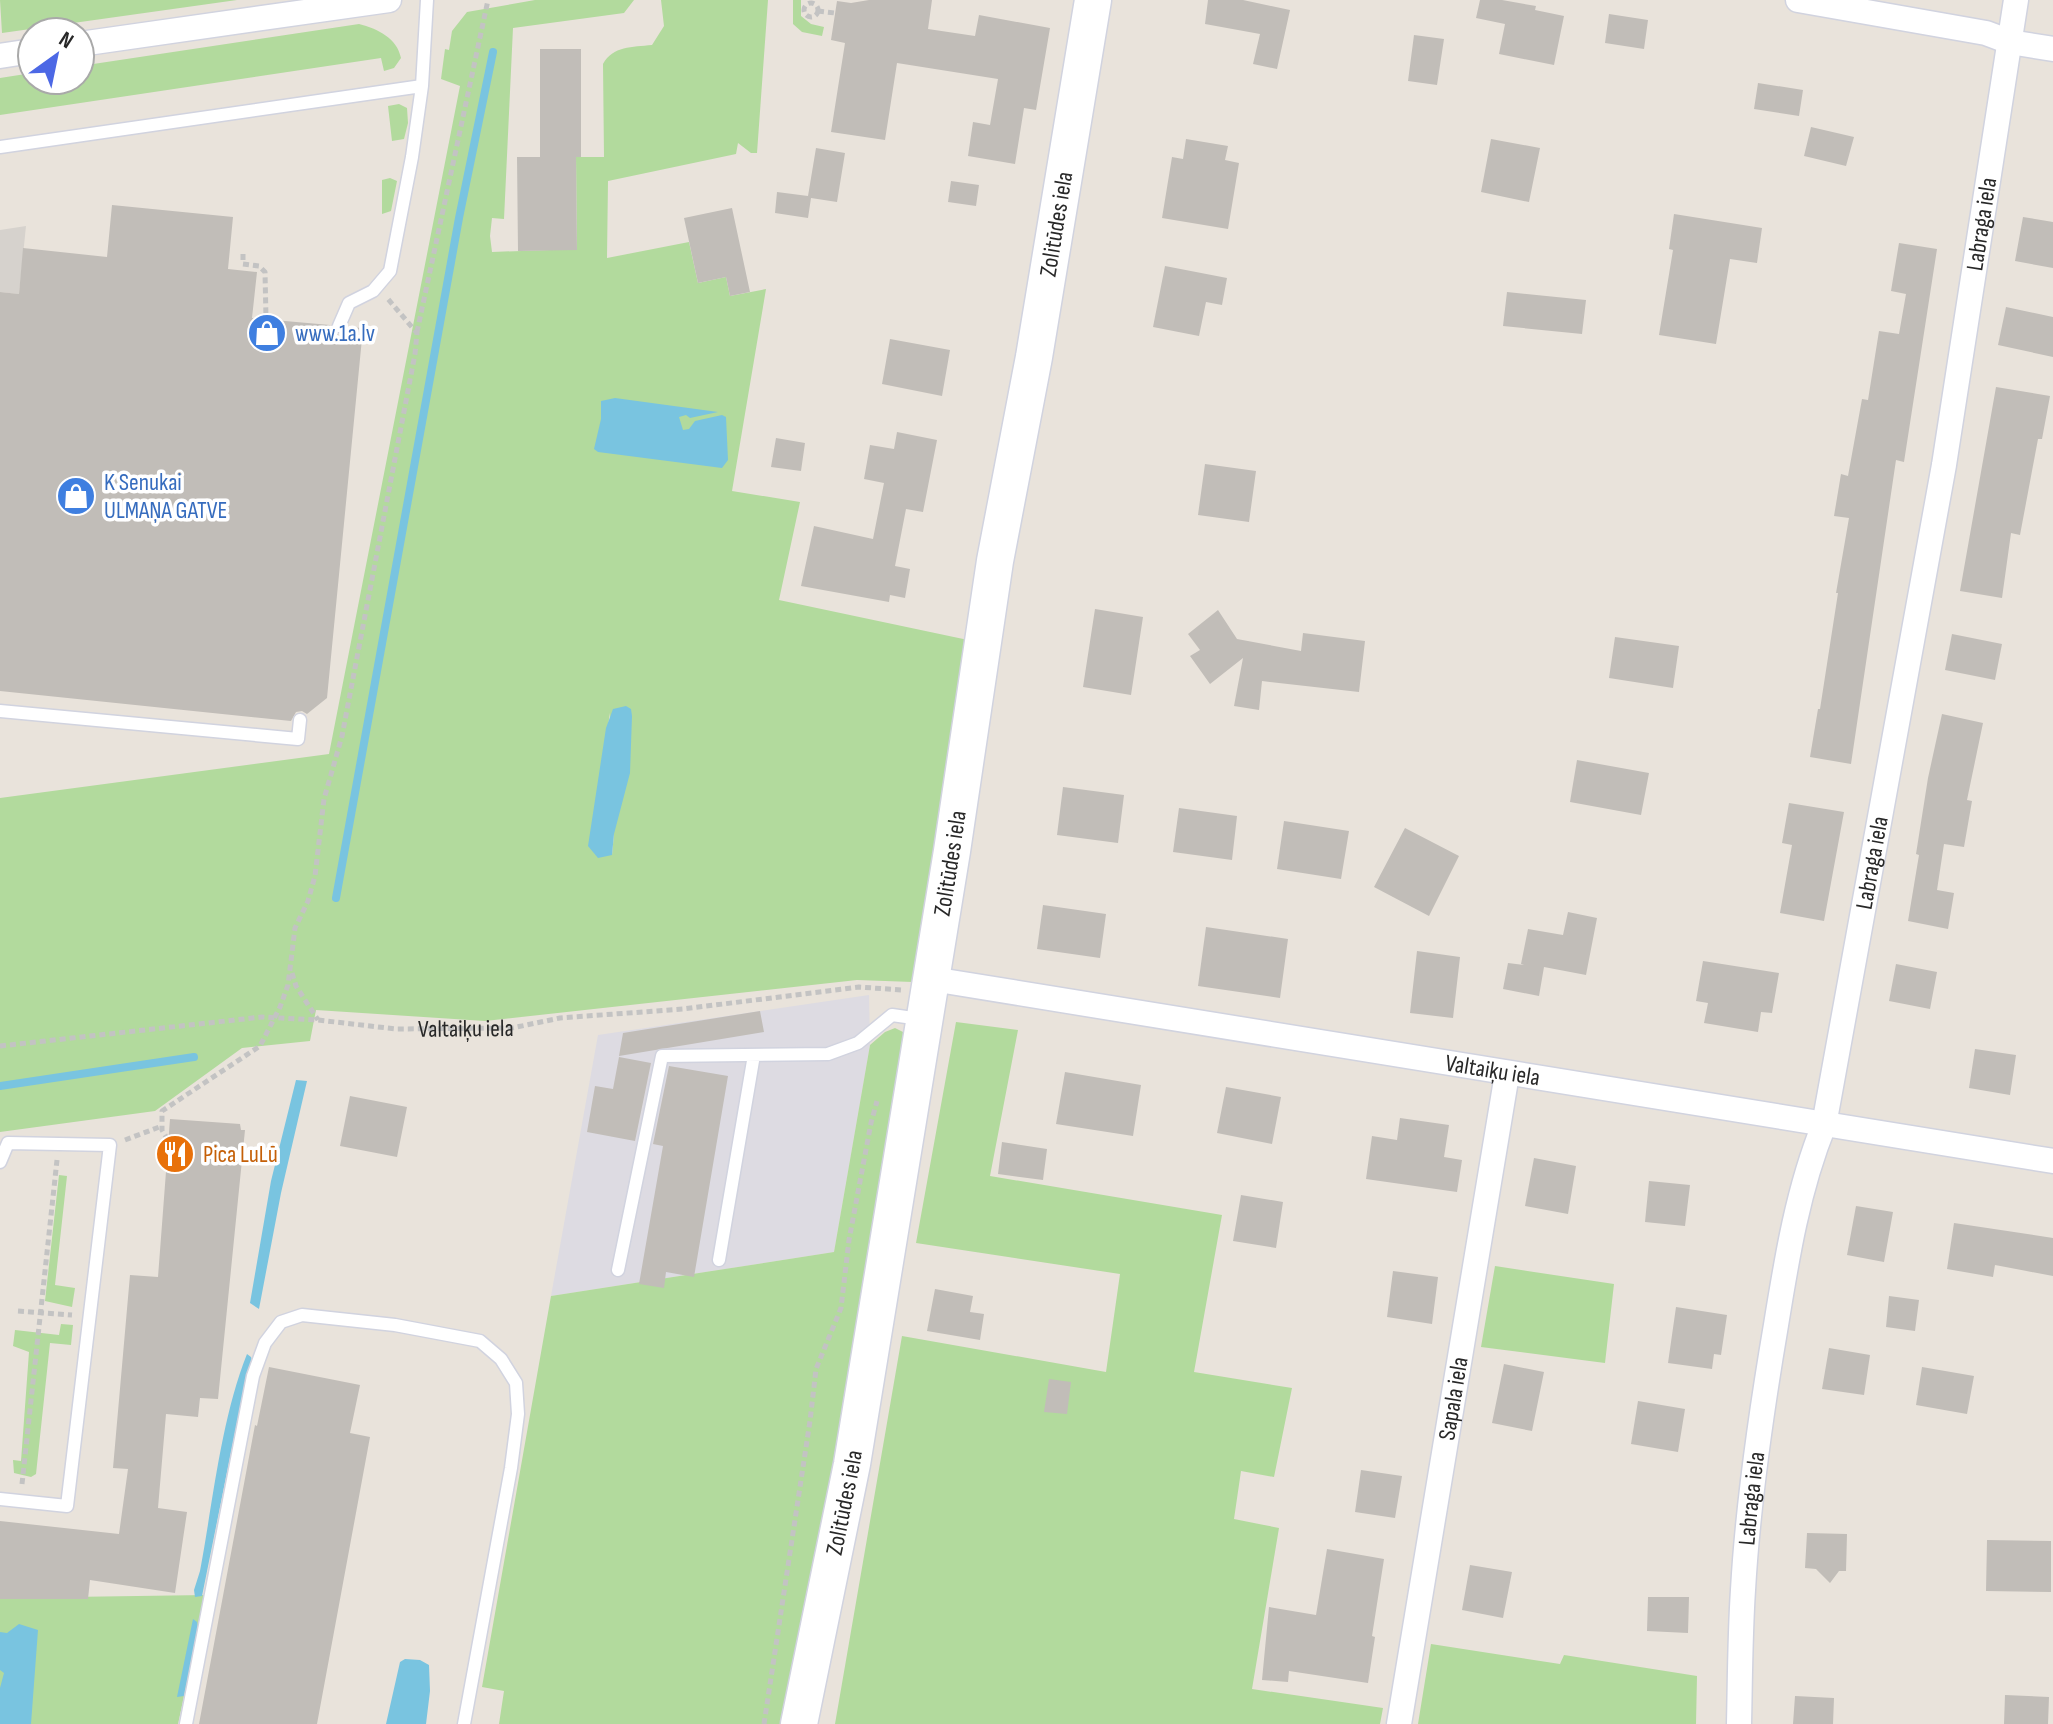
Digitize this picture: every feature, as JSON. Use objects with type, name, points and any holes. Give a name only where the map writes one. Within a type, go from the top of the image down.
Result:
[{"type":"street","points":[[96,42],[389,0]]},
{"type":"street","name":"Zolitūdes iela","points":[[799,1724],[852,1464],[995,561],[1034,357],[1093,0]]},
{"type":"street","points":[[1798,0],[1986,33],[2010,42],[2053,49]]},
{"type":"street","name":"Labraga iela","points":[[1739,1724],[1743,1592],[1749,1518],[1769,1360],[1807,1167],[1824,1125],[1944,465],[2016,0]]},
{"type":"street","name":"Valtaiķu iela","points":[[928,997],[1507,1074],[2053,1161]]},
{"type":"street","name":"Sapala iela","points":[[1399,1724],[1507,1074]]},
{"type":"lane","points":[[339,326],[349,303],[377,286],[390,271],[422,86],[427,0]]},
{"type":"lane","points":[[0,147],[422,86]]},
{"type":"lane","points":[[0,711],[298,739],[300,720]]},
{"type":"lane","points":[[618,1270],[662,1056],[828,1054],[858,1043],[892,1015],[928,997]]},
{"type":"lane","points":[[719,1260],[754,1055]]},
{"type":"lane","points":[[0,1162],[8,1143],[110,1145],[67,1506],[0,1499]]},
{"type":"lane","points":[[186,1724],[253,1376],[265,1343],[281,1322],[302,1315],[395,1325],[480,1341],[501,1359],[516,1383],[518,1414],[511,1468],[464,1724]]},
{"type":"path","points":[[168,1140],[162,1126],[162,1111],[260,1046],[288,985],[295,928],[308,901],[315,876],[324,799],[342,736],[417,333],[488,0]]},
{"type":"path","points":[[823,0],[818,9],[813,17],[803,11],[806,2],[818,9],[835,13]]},
{"type":"path","points":[[243,254],[243,264],[259,266],[265,272],[266,319]]},
{"type":"path","points":[[377,286],[417,333]]},
{"type":"path","points":[[290,968],[296,986],[318,1020]]},
{"type":"path","name":"Valtaiķu iela","points":[[0,1046],[221,1021],[275,1018],[396,1029],[512,1028],[560,1018],[683,1009],[859,987],[889,987],[928,997]]},
{"type":"path","points":[[764,1724],[816,1369],[841,1308],[849,1240],[878,1098]]},
{"type":"path","points":[[110,1145],[162,1126]]},
{"type":"path","points":[[20,1501],[59,1144]]},
{"type":"path","points":[[18,1311],[89,1317]]},
{"type":"shaded area","points":[[26,226],[19,294],[0,292],[0,230]]},
{"type":"shaded area","points":[[869,995],[870,1045],[834,1252],[551,1296],[598,1035]]},
{"type":"green space","points":[[0,0],[237,0],[96,20],[96,16],[16,16],[16,31],[2,33]]},
{"type":"green space","points":[[535,0],[634,0],[624,13],[513,28],[504,219],[492,218],[492,252],[577,249],[576,157],[604,157],[603,64],[607,58],[624,48],[652,45],[664,26],[661,0],[768,0],[757,153],[751,153],[738,143],[736,154],[608,181],[607,258],[689,242],[698,283],[726,277],[730,296],[766,289],[732,491],[800,502],[779,600],[968,640],[913,982],[857,980],[485,1021],[316,1010],[310,1041],[242,1048],[155,1111],[0,1132],[0,798],[329,754],[460,86],[441,79],[445,49],[449,50],[452,31],[467,12]],"holes":[[[610,713],[612,855],[589,846]]]},
{"type":"green space","points":[[793,0],[801,0],[801,16],[811,24],[824,27],[822,36],[802,32],[793,24]]},
{"type":"green space","points":[[359,24],[391,40],[401,58],[394,68],[384,71],[381,58],[0,115],[0,78],[16,76],[16,96],[96,96],[96,64]]},
{"type":"green space","points":[[399,104],[407,108],[408,123],[404,139],[392,141],[388,106]]},
{"type":"green space","points":[[390,178],[397,181],[391,211],[382,214],[382,180]]},
{"type":"green space","points":[[956,1022],[1018,1030],[990,1176],[1222,1215],[1194,1372],[1292,1388],[1274,1477],[1241,1471],[1234,1519],[1279,1528],[1252,1689],[1383,1708],[1380,1724],[835,1724],[902,1336],[1106,1372],[1120,1274],[916,1243]]},
{"type":"green space","points":[[895,1028],[903,1032],[906,1040],[791,1724],[499,1724],[504,1691],[482,1687],[551,1296],[834,1252],[870,1045]]},
{"type":"green space","points":[[59,1175],[67,1176],[55,1285],[75,1288],[72,1307],[45,1301]]},
{"type":"green space","points":[[1495,1266],[1614,1284],[1605,1363],[1481,1347]]},
{"type":"green space","points":[[61,1324],[73,1325],[71,1345],[50,1343],[36,1474],[31,1477],[14,1473],[13,1460],[21,1461],[29,1352],[13,1346],[15,1330],[59,1335]]},
{"type":"green space","points":[[206,1595],[178,1724],[0,1724],[0,1598]]},
{"type":"green space","points":[[1431,1644],[1560,1664],[1564,1655],[1697,1676],[1696,1724],[1418,1724]]},
{"type":"water","points":[[615,398],[718,412],[679,417],[683,430],[689,429],[695,421],[722,415],[726,417],[728,460],[722,468],[598,452],[594,449],[601,419],[601,401]]},
{"type":"water","points":[[626,706],[631,709],[632,716],[630,773],[614,834],[612,855],[598,858],[588,846],[606,728],[613,709]]},
{"type":"water","points":[[296,1080],[307,1081],[259,1309],[250,1303],[271,1181]]},
{"type":"water","points":[[247,1354],[253,1363],[242,1398],[202,1596],[195,1597],[224,1433]]},
{"type":"water","points":[[193,1619],[198,1628],[184,1696],[177,1697]]},
{"type":"water","points":[[19,1624],[38,1630],[31,1724],[0,1724],[0,1688],[4,1673],[0,1670],[0,1632],[7,1633]]},
{"type":"water","points":[[405,1659],[420,1660],[429,1665],[426,1724],[386,1724],[400,1662]]},
{"type":"building","points":[[932,0],[928,29],[975,36],[979,15],[1050,28],[1036,110],[1024,108],[1015,164],[968,156],[973,122],[990,125],[998,79],[897,63],[885,140],[831,132],[845,43],[831,40],[837,1],[851,3]]},
{"type":"building","points":[[1208,0],[1243,0],[1290,10],[1277,69],[1253,64],[1260,34],[1205,24]]},
{"type":"building","points":[[1480,0],[1536,6],[1535,10],[1564,16],[1554,65],[1499,54],[1505,24],[1476,18]]},
{"type":"building","points":[[1609,14],[1648,20],[1644,49],[1605,43]]},
{"type":"building","points":[[1414,35],[1444,39],[1437,85],[1408,81]]},
{"type":"building","points":[[540,49],[581,49],[581,157],[576,157],[577,250],[518,251],[517,157],[540,157]]},
{"type":"building","points":[[1758,83],[1803,90],[1799,116],[1754,109]]},
{"type":"building","points":[[1811,127],[1854,137],[1846,166],[1804,156]]},
{"type":"building","points":[[1186,139],[1228,146],[1225,160],[1239,163],[1228,229],[1162,218],[1172,157],[1183,159]]},
{"type":"building","points":[[1491,139],[1540,148],[1529,202],[1481,192]]},
{"type":"building","points":[[816,148],[845,153],[837,202],[811,198],[808,218],[775,213],[777,192],[808,196]]},
{"type":"building","points":[[951,181],[979,185],[976,206],[948,202]]},
{"type":"building","points":[[112,205],[233,217],[228,269],[257,272],[252,318],[330,325],[332,332],[339,335],[345,333],[348,327],[363,328],[327,698],[307,714],[296,712],[291,721],[0,691],[0,292],[19,294],[23,248],[107,257]]},
{"type":"building","points":[[732,208],[750,292],[730,296],[726,277],[698,283],[684,218]]},
{"type":"building","points":[[1674,214],[1762,228],[1757,263],[1730,259],[1716,344],[1659,335],[1673,250],[1669,249]]},
{"type":"building","points":[[2023,217],[2053,222],[2053,268],[2015,261]]},
{"type":"building","points":[[1899,243],[1937,249],[1904,462],[1896,460],[1851,764],[1810,757],[1849,518],[1834,516],[1841,474],[1848,476],[1862,399],[1868,400],[1879,331],[1899,334],[1906,294],[1891,291]]},
{"type":"building","points":[[1165,266],[1227,278],[1222,305],[1206,302],[1199,336],[1153,327]]},
{"type":"building","points":[[1507,292],[1586,300],[1582,334],[1503,326]]},
{"type":"building","points":[[2006,307],[2053,317],[2053,357],[1998,345]]},
{"type":"building","points":[[890,339],[950,350],[942,396],[882,384]]},
{"type":"building","points":[[1996,387],[2050,396],[2042,439],[2038,439],[2020,535],[2011,533],[2002,598],[1960,591]]},
{"type":"building","points":[[897,432],[937,440],[923,512],[906,509],[895,566],[910,569],[905,598],[890,595],[889,602],[801,586],[814,526],[873,539],[884,483],[864,479],[870,445],[894,449]]},
{"type":"building","points":[[776,438],[805,443],[801,471],[771,467]]},
{"type":"building","points":[[1205,464],[1256,471],[1249,522],[1198,515]]},
{"type":"building","points":[[1095,609],[1143,617],[1131,695],[1083,687]]},
{"type":"building","points":[[1218,610],[1237,639],[1301,651],[1303,633],[1365,641],[1359,692],[1262,681],[1259,710],[1234,706],[1243,658],[1210,684],[1190,656],[1200,650],[1188,634]]},
{"type":"building","points":[[1952,634],[2002,644],[1995,680],[1945,670]]},
{"type":"building","points":[[1615,637],[1679,646],[1673,688],[1609,678]]},
{"type":"building","points":[[1942,714],[1983,723],[1967,800],[1972,801],[1964,847],[1944,844],[1937,890],[1954,893],[1948,929],[1908,921],[1928,778]]},
{"type":"building","points":[[1577,760],[1649,773],[1641,815],[1570,802]]},
{"type":"building","points":[[1063,787],[1124,795],[1118,843],[1057,835]]},
{"type":"building","points":[[1789,803],[1844,812],[1824,921],[1780,913],[1792,845],[1782,843]]},
{"type":"building","points":[[1179,808],[1237,816],[1232,860],[1173,852]]},
{"type":"building","points":[[1284,821],[1349,831],[1341,879],[1277,869]]},
{"type":"building","points":[[1405,828],[1459,856],[1429,916],[1374,887]]},
{"type":"building","points":[[1043,905],[1106,914],[1100,958],[1037,949]]},
{"type":"building","points":[[1568,912],[1597,918],[1586,975],[1544,967],[1539,996],[1503,989],[1508,963],[1524,965],[1521,964],[1528,929],[1563,935]]},
{"type":"building","points":[[1206,927],[1288,939],[1280,998],[1198,986]]},
{"type":"building","points":[[1417,951],[1460,957],[1453,1018],[1410,1013]]},
{"type":"building","points":[[1703,961],[1779,973],[1772,1013],[1761,1012],[1758,1032],[1704,1023],[1708,1003],[1696,1001]]},
{"type":"building","points":[[1896,964],[1937,972],[1930,1009],[1889,1001]]},
{"type":"building","points":[[760,1011],[764,1032],[619,1056],[623,1033]]},
{"type":"building","points":[[1975,1049],[2016,1055],[2010,1095],[1969,1088]]},
{"type":"building","points":[[619,1057],[651,1063],[635,1141],[587,1132],[595,1086],[613,1089]]},
{"type":"building","points":[[669,1066],[728,1076],[694,1277],[666,1272],[664,1288],[639,1284],[663,1146],[653,1144]]},
{"type":"building","points":[[1065,1072],[1141,1085],[1133,1136],[1056,1124]]},
{"type":"building","points":[[1226,1087],[1281,1097],[1272,1144],[1217,1133]]},
{"type":"building","points":[[350,1096],[407,1107],[397,1157],[340,1146]]},
{"type":"building","points":[[1400,1118],[1449,1125],[1444,1157],[1462,1160],[1457,1192],[1366,1179],[1372,1136],[1397,1140]]},
{"type":"building","points":[[170,1119],[240,1124],[241,1130],[245,1130],[218,1399],[200,1398],[198,1417],[166,1414],[158,1508],[187,1512],[175,1593],[90,1580],[88,1599],[0,1599],[0,1521],[119,1534],[128,1469],[113,1468],[130,1275],[158,1277]]},
{"type":"building","points":[[1002,1142],[1047,1149],[1043,1180],[998,1174]]},
{"type":"building","points":[[1534,1158],[1576,1166],[1568,1214],[1525,1206]]},
{"type":"building","points":[[1649,1181],[1690,1185],[1685,1226],[1645,1222]]},
{"type":"building","points":[[1241,1195],[1283,1202],[1276,1248],[1233,1241]]},
{"type":"building","points":[[1856,1206],[1893,1212],[1884,1262],[1847,1255]]},
{"type":"building","points":[[1954,1223],[2053,1238],[2053,1276],[1995,1265],[1993,1277],[1947,1269]]},
{"type":"building","points":[[1393,1271],[1438,1277],[1432,1324],[1387,1317]]},
{"type":"building","points":[[935,1289],[973,1296],[970,1312],[984,1314],[980,1340],[927,1331]]},
{"type":"building","points":[[1889,1296],[1919,1300],[1915,1331],[1886,1327]]},
{"type":"building","points":[[1676,1307],[1727,1315],[1721,1355],[1714,1354],[1712,1369],[1668,1363]]},
{"type":"building","points":[[1829,1348],[1870,1355],[1864,1395],[1822,1389]]},
{"type":"building","points":[[1504,1364],[1544,1372],[1532,1431],[1492,1423]]},
{"type":"building","points":[[269,1367],[360,1385],[350,1433],[370,1437],[317,1724],[199,1724],[255,1425]]},
{"type":"building","points":[[1922,1367],[1974,1376],[1967,1414],[1916,1405]]},
{"type":"building","points":[[1049,1379],[1071,1382],[1067,1414],[1044,1412]]},
{"type":"building","points":[[1638,1401],[1685,1409],[1678,1452],[1631,1444]]},
{"type":"building","points":[[1361,1470],[1402,1476],[1395,1518],[1355,1512]]},
{"type":"building","points":[[1807,1533],[1847,1534],[1846,1571],[1839,1571],[1830,1583],[1816,1569],[1805,1568]]},
{"type":"building","points":[[1987,1540],[2051,1541],[2051,1592],[1986,1591]]},
{"type":"building","points":[[1327,1549],[1384,1559],[1368,1683],[1289,1671],[1288,1682],[1262,1680],[1269,1607],[1316,1615]]},
{"type":"building","points":[[1470,1565],[1512,1572],[1503,1618],[1462,1610]]},
{"type":"building","points":[[1648,1597],[1689,1597],[1688,1633],[1647,1631]]},
{"type":"building","points":[[2005,1695],[2049,1697],[2048,1724],[2004,1724]]},
{"type":"building","points":[[1795,1696],[1834,1698],[1833,1724],[1793,1724]]},
{"type":"waterway","points":[[336,898],[459,218],[493,52]]},
{"type":"waterway","points":[[0,1086],[194,1057]]},
{"type":"place","name":"www.1a.lv","points":[[267,333]]},
{"type":"place","name":"K Senukai ULMAŅA GATVE","points":[[76,496]]},
{"type":"place","name":"Pica LuLū","points":[[175,1154]]}]
